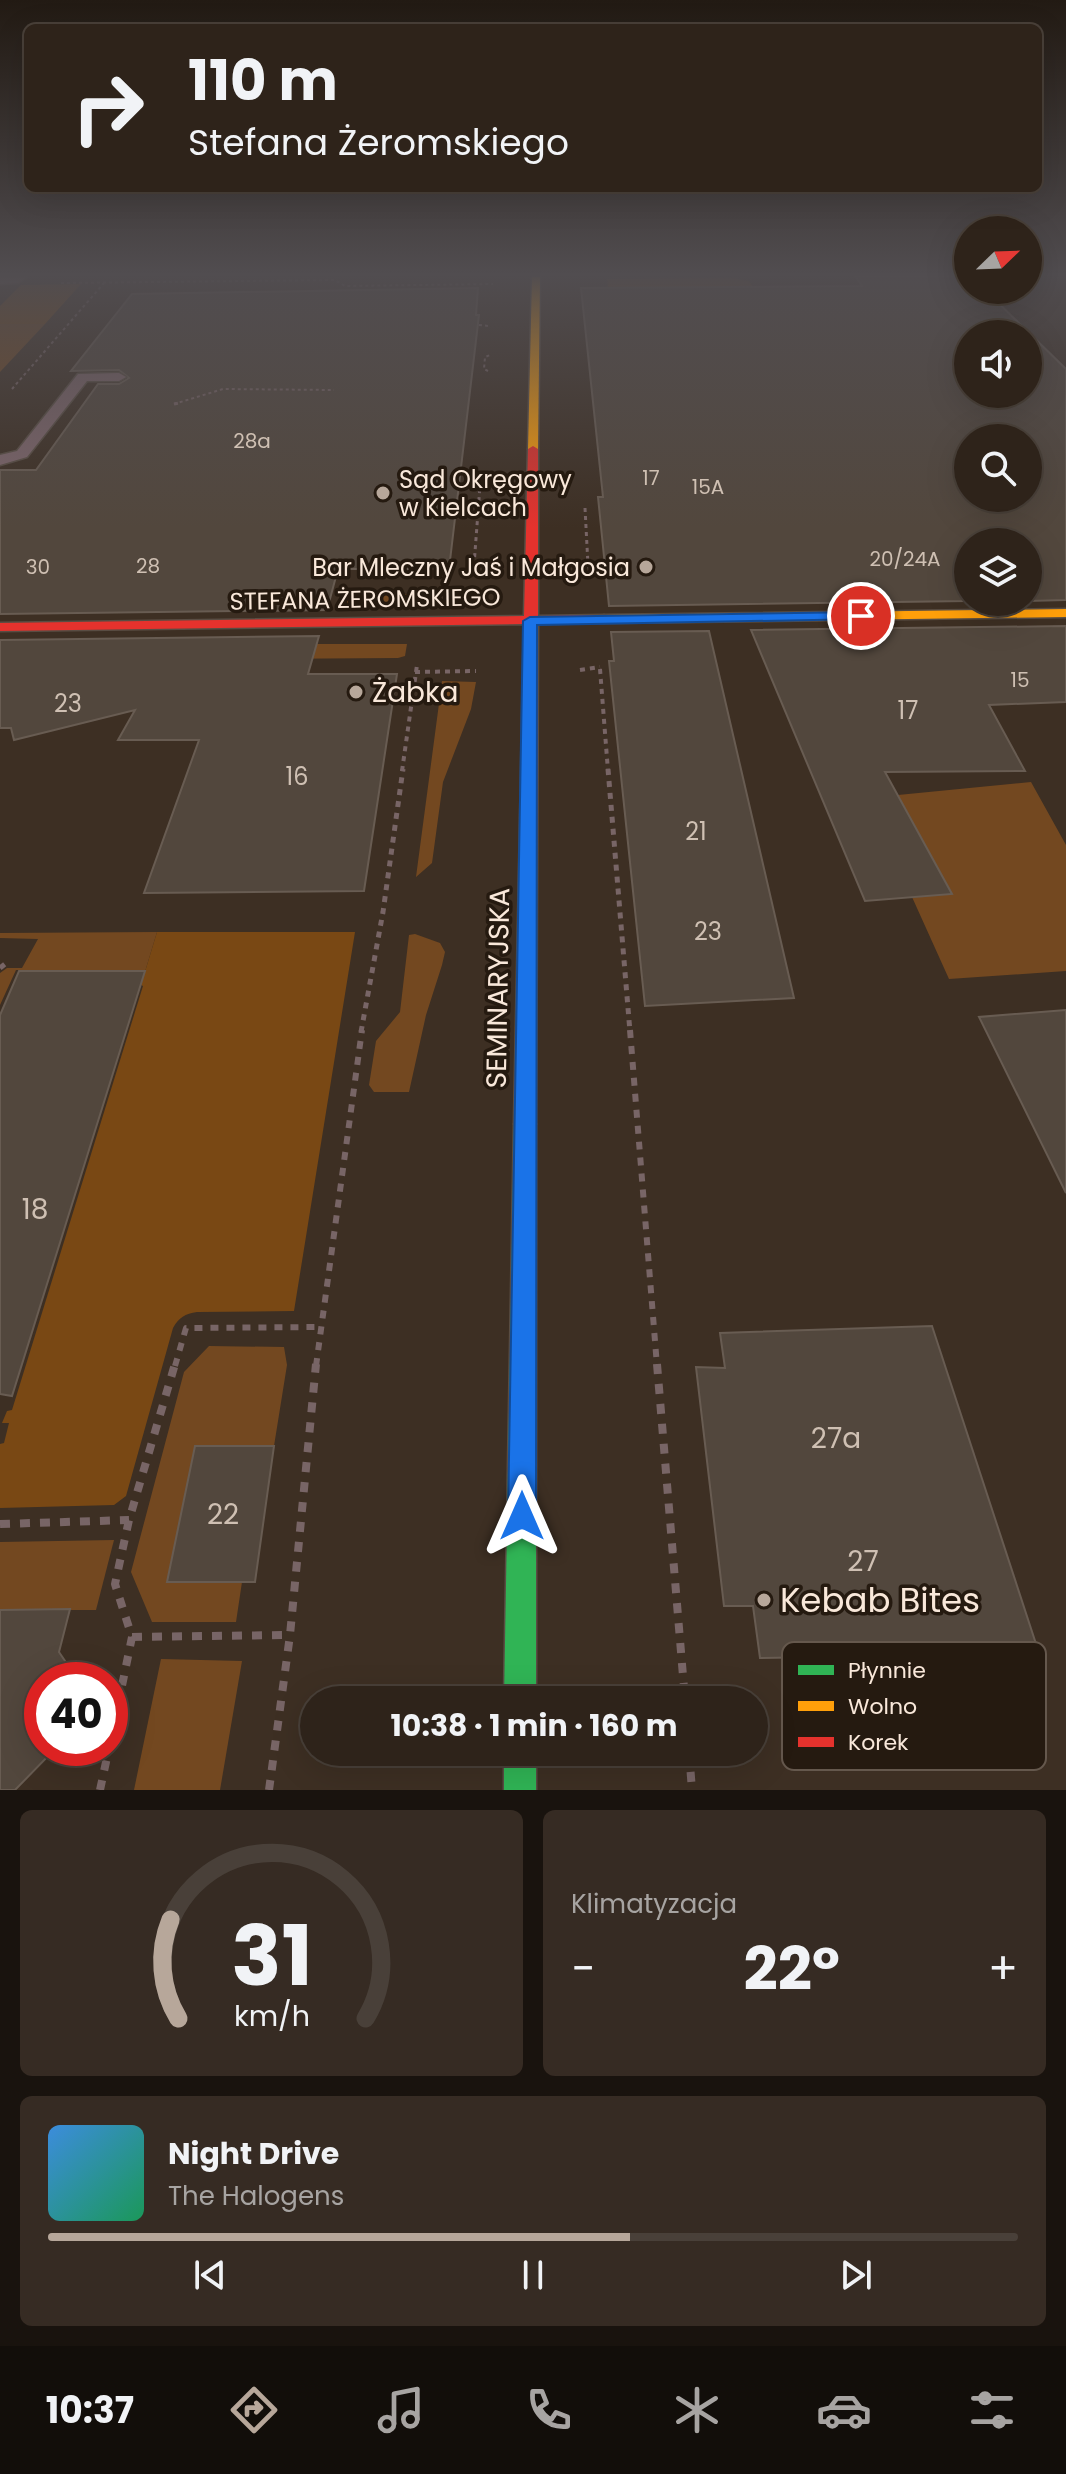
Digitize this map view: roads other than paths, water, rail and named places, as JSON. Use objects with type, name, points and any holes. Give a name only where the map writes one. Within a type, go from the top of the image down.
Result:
[{"type":"street","name":"SEMINARYJSKA","points":[[520,1686],[535,361]]},
{"type":"street","name":"STEFANA ŻEROMSKIEGO","points":[[0,627],[1066,613]]},
{"type":"street","points":[[520,1766],[520,1790]]},
{"type":"lane","points":[[0,460],[22,454],[83,377],[119,377]]},
{"type":"place","name":"Sąd Okręgowy w Kielcach","points":[[383,493]]},
{"type":"place","name":"Bar Mleczny Jaś i Małgosia","points":[[646,567]]},
{"type":"place","name":"Żabka","points":[[356,692]]},
{"type":"place","name":"Kebab Bites","points":[[764,1600]]}]
